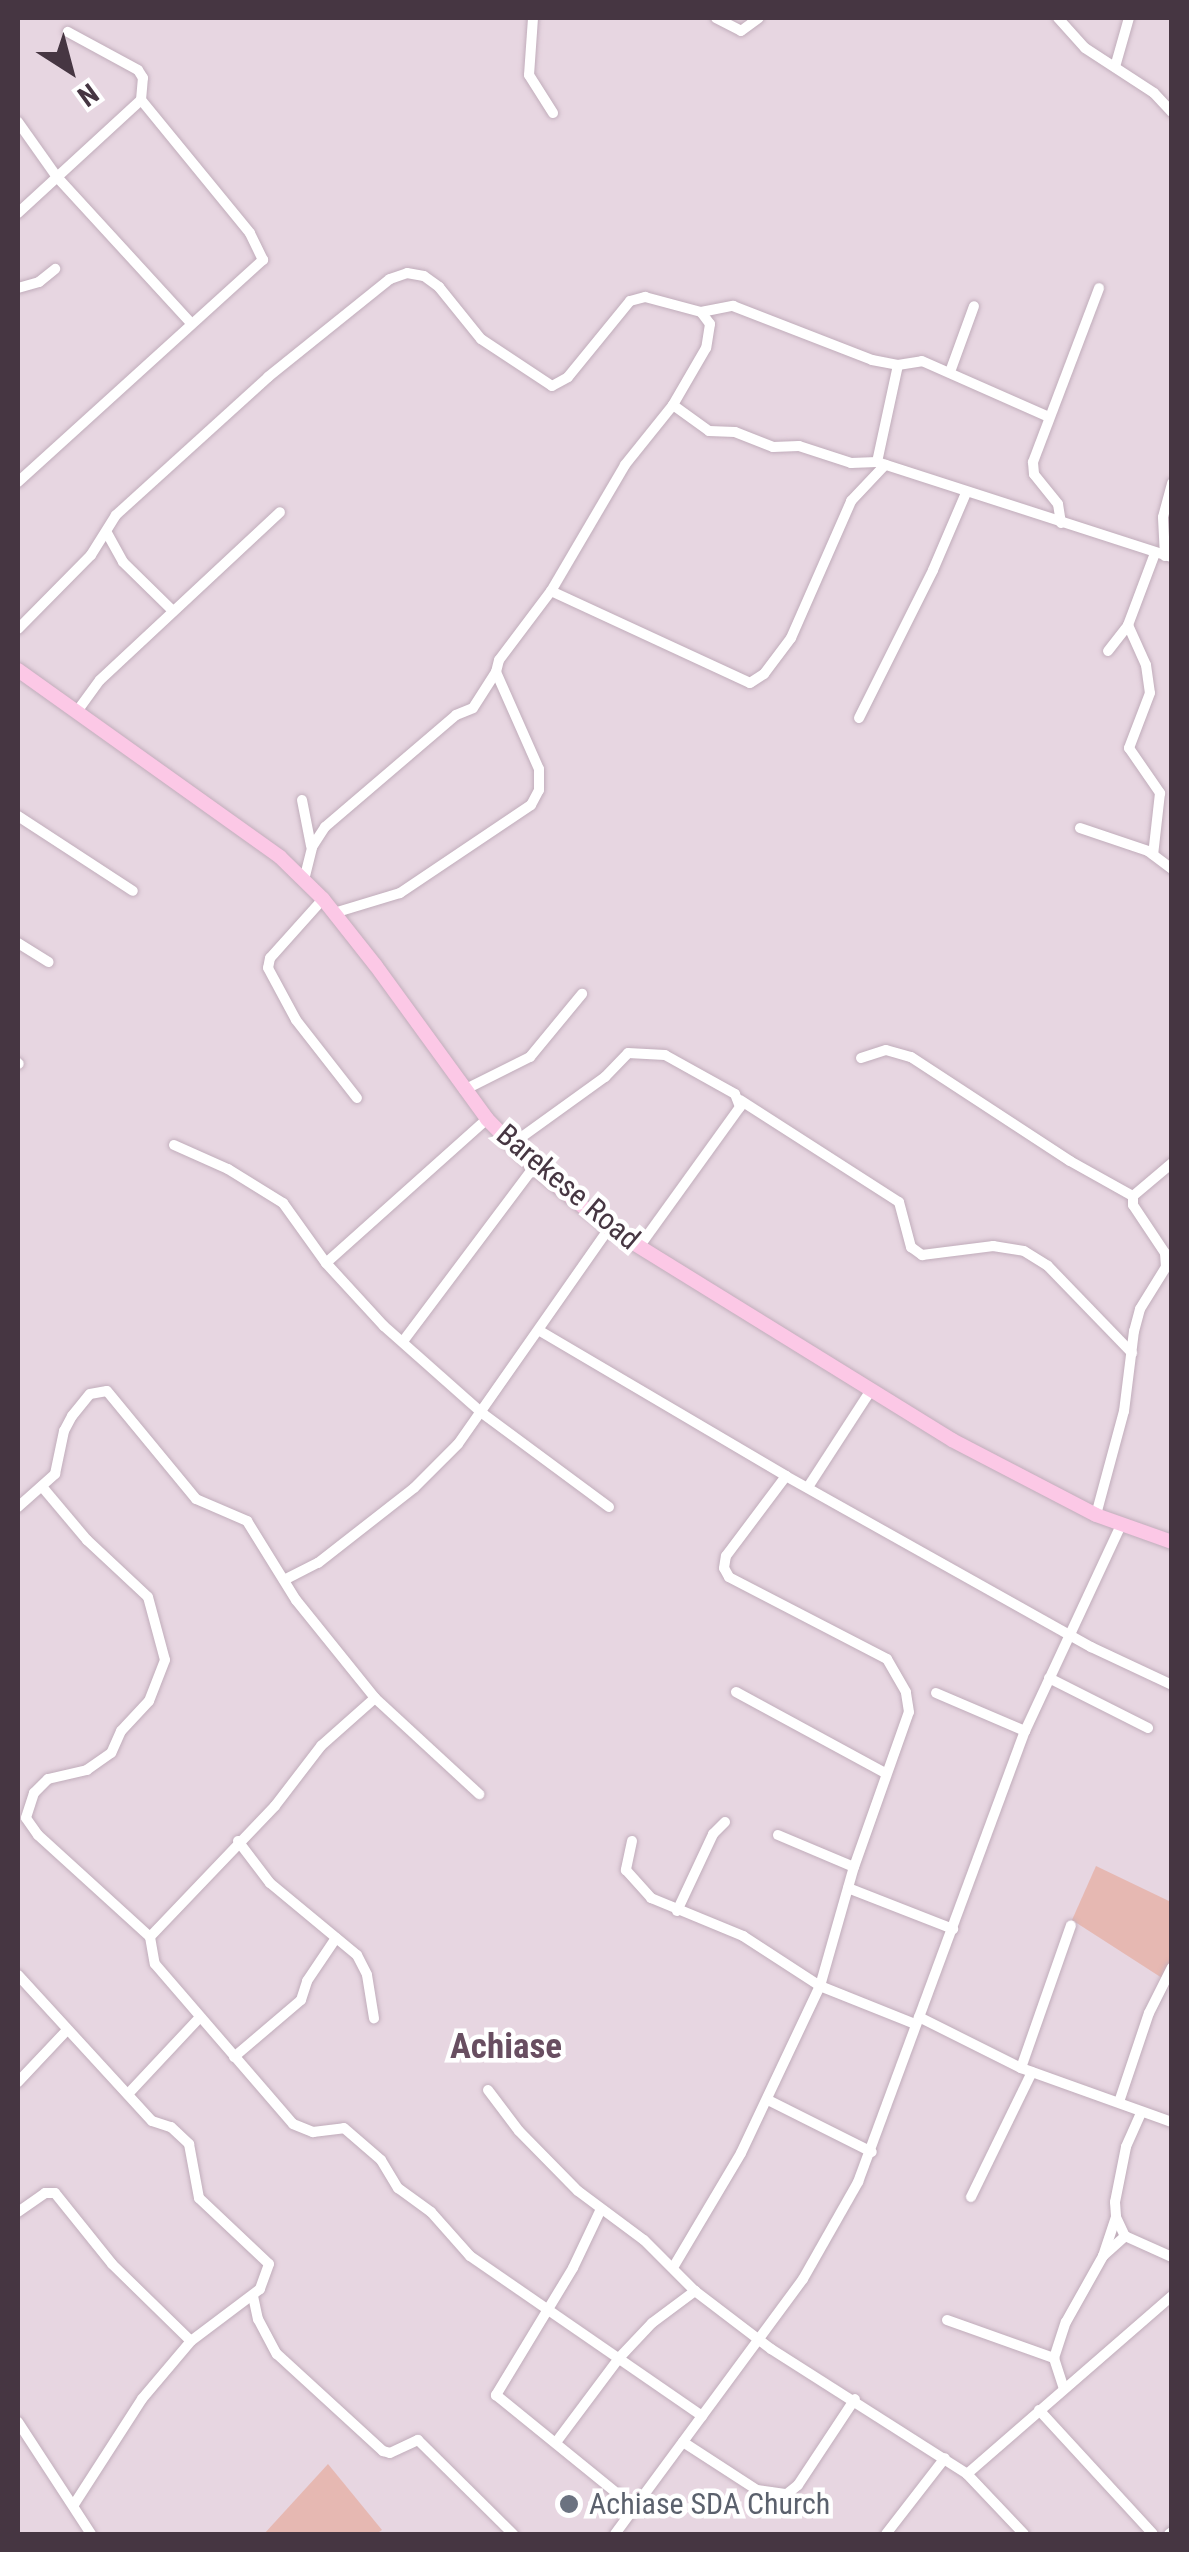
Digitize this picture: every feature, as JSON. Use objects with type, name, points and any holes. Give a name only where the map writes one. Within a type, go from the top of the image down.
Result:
[{"type":"main road","name":"Barekese Road","points":[[18,670],[265,845],[304,880],[334,913],[487,1119],[534,1167],[609,1228],[952,1440],[1096,1515],[1172,1542]]},
{"type":"street","points":[[533,18],[530,75],[553,114]]},
{"type":"street","points":[[716,18],[741,30],[758,18]]},
{"type":"street","points":[[1058,18],[1085,48],[1154,93],[1172,112]]},
{"type":"street","points":[[1116,67],[1129,18]]},
{"type":"street","points":[[18,213],[141,100],[143,78],[138,70],[68,32]]},
{"type":"street","points":[[18,463],[22,477],[263,260],[262,251],[141,100]]},
{"type":"street","points":[[18,122],[57,177],[191,323]]},
{"type":"street","points":[[18,288],[39,282],[55,269]]},
{"type":"street","points":[[18,628],[107,533],[116,515],[268,377],[390,280],[408,273],[424,276],[439,287],[481,340],[552,386],[568,376],[630,301],[645,297],[700,312],[733,306],[872,360],[898,365],[922,361],[1049,417]]},
{"type":"street","points":[[1060,523],[1058,504],[1034,474],[1033,462],[1100,288]]},
{"type":"street","points":[[950,372],[974,306]]},
{"type":"street","points":[[304,880],[312,847],[326,827],[456,715],[473,708],[551,592],[625,465],[673,405],[706,348],[710,324],[700,312]]},
{"type":"street","points":[[551,592],[750,682],[764,674],[791,638],[852,501],[881,464],[898,365]]},
{"type":"street","points":[[673,405],[709,431],[735,432],[773,447],[799,446],[851,463],[881,464],[1164,555]]},
{"type":"street","points":[[1108,650],[1128,626],[1164,555],[1163,517],[1172,484]]},
{"type":"street","points":[[859,718],[933,570],[966,493]]},
{"type":"street","points":[[78,710],[100,680],[280,512]]},
{"type":"street","points":[[107,533],[123,562],[173,610]]},
{"type":"street","points":[[1128,626],[1146,665],[1150,692],[1129,748],[1160,793],[1153,855]]},
{"type":"street","points":[[334,913],[400,893],[532,805],[539,790],[539,769],[496,672]]},
{"type":"street","points":[[302,800],[312,847]]},
{"type":"street","points":[[18,816],[133,891]]},
{"type":"street","points":[[1080,828],[1153,855],[1172,869]]},
{"type":"street","points":[[323,899],[270,958],[268,968],[296,1020],[357,1098]]},
{"type":"street","points":[[18,943],[49,962]]},
{"type":"street","points":[[464,1090],[530,1057],[582,994]]},
{"type":"street","points":[[512,1144],[605,1077],[628,1053],[640,1050],[665,1054],[711,1077],[740,1100],[899,1202],[911,1248],[922,1255],[993,1246],[1024,1251],[1048,1266],[1132,1353]]},
{"type":"street","points":[[861,1058],[886,1050],[911,1057],[1070,1161],[1133,1196]]},
{"type":"street","points":[[639,1248],[709,1153],[740,1107],[740,1100]]},
{"type":"street","points":[[326,1263],[487,1119]]},
{"type":"street","points":[[174,1145],[228,1169],[283,1203],[363,1306],[482,1413],[609,1507]]},
{"type":"street","points":[[1096,1515],[1124,1411],[1140,1309],[1166,1267],[1165,1253],[1133,1205],[1133,1196],[1172,1163]]},
{"type":"street","points":[[404,1340],[534,1167]]},
{"type":"street","points":[[286,1579],[318,1563],[414,1488],[482,1413],[609,1228]]},
{"type":"street","points":[[540,1331],[786,1476],[1172,1685]]},
{"type":"street","points":[[808,1487],[871,1390]]},
{"type":"street","points":[[18,1507],[44,1488],[55,1474],[64,1431],[72,1416],[90,1394],[108,1391],[196,1499],[247,1521],[296,1600],[338,1657],[375,1698],[479,1794]]},
{"type":"street","points":[[674,2266],[768,2100],[820,1986],[854,1866],[909,1712],[896,1669],[887,1659],[729,1576],[724,1568],[726,1556],[786,1476]]},
{"type":"street","points":[[44,1488],[87,1540],[148,1597],[165,1660],[150,1701],[122,1731],[111,1752],[87,1770],[48,1779],[34,1793],[26,1818],[38,1836],[150,1937],[155,1964],[293,2124],[313,2132],[344,2128],[381,2160],[398,2188],[431,2212],[470,2256],[702,2416]]},
{"type":"street","points":[[615,2534],[822,2250],[872,2152],[1025,1731],[1120,1526]]},
{"type":"street","points":[[1049,1678],[1148,1728]]},
{"type":"street","points":[[736,1692],[885,1772]]},
{"type":"street","points":[[936,1693],[1025,1731]]},
{"type":"street","points":[[150,1937],[275,1806],[321,1746],[375,1698]]},
{"type":"street","points":[[677,1911],[713,1834],[724,1822]]},
{"type":"street","points":[[778,1836],[854,1866]]},
{"type":"street","points":[[238,1841],[270,1883],[357,1955],[367,1975],[374,2018]]},
{"type":"street","points":[[632,1841],[626,1870],[635,1885],[677,1911],[744,1936],[820,1986],[917,2021],[1027,2070],[1172,2122]]},
{"type":"street","points":[[848,1888],[953,1929]]},
{"type":"street","points":[[971,2196],[1027,2070],[1071,1924]]},
{"type":"street","points":[[234,2058],[301,2000],[306,1981],[336,1938]]},
{"type":"street","points":[[1118,2102],[1150,2013],[1172,1967]]},
{"type":"street","points":[[18,1974],[152,2121],[171,2127],[188,2144],[199,2198],[269,2264],[268,2276],[253,2296],[191,2341],[120,2428],[73,2506]]},
{"type":"street","points":[[128,2094],[199,2018]]},
{"type":"street","points":[[18,2082],[66,2031]]},
{"type":"street","points":[[488,2090],[519,2130],[601,2209],[674,2266],[695,2292],[758,2339],[967,2474],[1024,2534]]},
{"type":"street","points":[[768,2100],[872,2152]]},
{"type":"street","points":[[1064,2388],[1054,2358],[1066,2322],[1104,2256],[1116,2217],[1115,2202],[1126,2147],[1142,2113]]},
{"type":"street","points":[[18,2212],[23,2200],[56,2194],[112,2264],[191,2341]]},
{"type":"street","points":[[601,2209],[548,2309],[496,2395],[558,2441],[635,2508]]},
{"type":"street","points":[[1116,2217],[1125,2236],[1172,2258]]},
{"type":"street","points":[[1104,2256],[1125,2236]]},
{"type":"street","points":[[558,2441],[619,2358],[652,2323],[695,2292]]},
{"type":"street","points":[[253,2296],[258,2319],[277,2354],[383,2451],[390,2454],[418,2440],[513,2534]]},
{"type":"street","points":[[967,2474],[1172,2296]]},
{"type":"street","points":[[946,2320],[1054,2358]]},
{"type":"street","points":[[683,2442],[757,2490],[787,2494],[798,2485],[855,2400]]},
{"type":"street","points":[[1039,2410],[1153,2534]]},
{"type":"street","points":[[18,2422],[91,2534]]},
{"type":"street","points":[[886,2534],[945,2458]]},
{"type":"shaded area","points":[[18,18],[1171,18],[1171,2534],[18,2534]]},
{"type":"shaded area","points":[[1096,1866],[1171,1902],[1171,1959],[1162,1978],[1072,1920]]},
{"type":"shaded area","points":[[328,2464],[382,2530],[376,2534],[264,2534]]},
{"type":"place","name":"Achiase SDA Church","points":[[569,2504]]},
{"type":"district","name":"Achiase","points":[[506,2047]]}]
